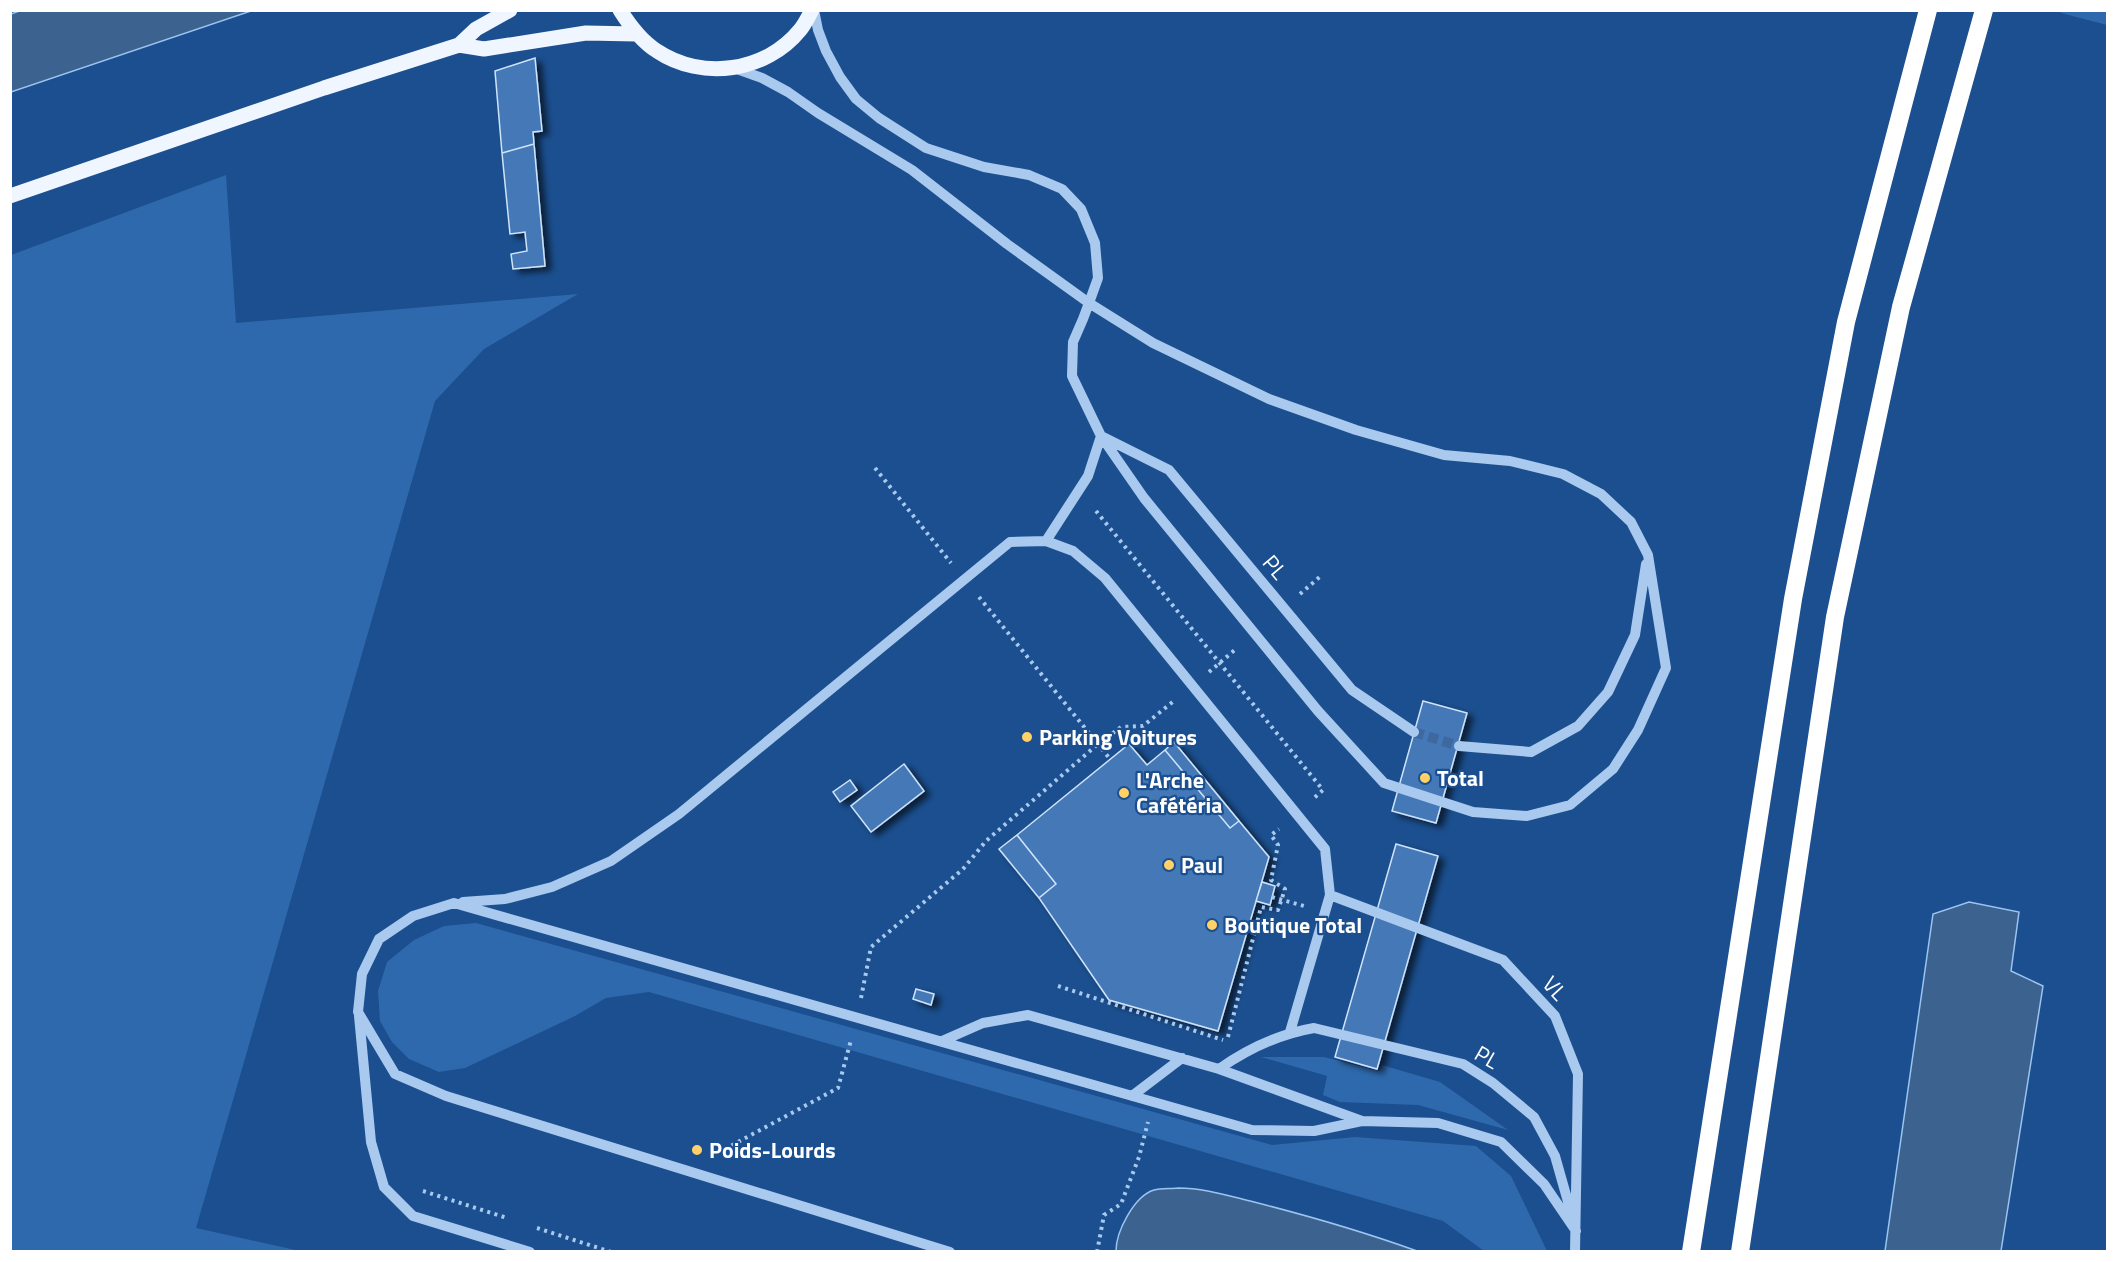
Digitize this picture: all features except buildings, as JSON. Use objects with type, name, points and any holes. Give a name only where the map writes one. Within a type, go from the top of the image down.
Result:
[{"type":"highway","points":[[1691,1251],[1793,599],[1846,322],[1928,10]]},
{"type":"highway","points":[[1740,1251],[1835,617],[1901,307],[1984,10]]},
{"type":"main road","points":[[10,196],[324,88],[459,45],[476,29],[510,10]]},
{"type":"main road","points":[[620,10],[636,34],[657,51],[681,64],[708,69],[734,68],[759,61],[781,48],[800,30],[813,10]]},
{"type":"main road","points":[[459,45],[484,50],[586,33],[636,34]]},
{"type":"lane","points":[[734,68],[762,78],[788,92],[818,113],[912,170],[1007,244],[1089,303],[1153,343],[1269,399],[1356,430],[1444,455],[1510,460],[1563,474],[1601,494],[1630,522],[1648,555],[1666,668],[1643,720],[1613,769],[1570,805],[1527,816],[1473,812],[1383,783],[1318,711],[1144,498],[1101,436],[1071,376],[1073,342],[1089,303],[1098,278],[1095,243],[1081,209],[1062,189],[1029,175],[984,167],[926,148],[879,118],[856,99],[840,77],[826,51],[813,10]]},
{"type":"lane","points":[[1046,541],[1088,476],[1101,436]]},
{"type":"lane","name":"PL","points":[[1101,436],[1168,470],[1352,690],[1414,732]]},
{"type":"lane","points":[[530,1251],[413,1216],[384,1187],[372,1142],[358,1012],[362,974],[379,939],[413,916],[454,903],[506,899],[552,887],[611,861],[679,814],[1010,542],[1046,541],[1073,551],[1105,578],[1325,849],[1330,895],[1290,1032]]},
{"type":"lane","points":[[1459,746],[1531,752],[1578,726],[1608,692],[1635,635],[1648,555]]},
{"type":"lane","name":"VL","points":[[1330,895],[1503,960],[1555,1016],[1578,1074],[1575,1251]]},
{"type":"lane","points":[[454,903],[1252,1130],[1314,1131],[1362,1121],[1438,1123],[1501,1142],[1544,1184],[1576,1232]]},
{"type":"lane","points":[[358,1012],[395,1074],[446,1096],[950,1251]]},
{"type":"lane","points":[[942,1041],[983,1023],[1028,1015],[1220,1069],[1362,1121]]},
{"type":"lane","name":"PL","points":[[1220,1069],[1244,1052],[1290,1032],[1314,1028],[1463,1064],[1493,1083],[1534,1117],[1555,1156],[1576,1232]]},
{"type":"lane","points":[[1132,1096],[1182,1059]]},
{"type":"path","points":[[875,468],[1110,759]]},
{"type":"path","points":[[1096,511],[1323,790],[1271,835],[1278,845],[1271,880],[1285,889],[1278,910],[1262,907],[1227,1041]]},
{"type":"path","points":[[1284,608],[1322,576]]},
{"type":"path","points":[[725,1149],[838,1088],[857,1017],[871,947],[963,869],[986,841],[1098,744],[1121,727],[1143,726],[1254,633]]},
{"type":"path","points":[[1272,897],[1325,912]]},
{"type":"path","points":[[1058,986],[1236,1043],[1244,1052]]},
{"type":"path","points":[[1097,1251],[1104,1215],[1120,1204],[1139,1157],[1149,1120]]},
{"type":"shaded area","points":[[22,10],[251,11],[11,92],[11,14]]},
{"type":"shaded area","points":[[2062,10],[2107,11],[2107,25],[2061,13]]},
{"type":"shaded area","points":[[226,175],[236,323],[578,294],[484,349],[435,401],[196,1228],[300,1251],[11,1251],[11,255]]},
{"type":"shaded area","points":[[1969,902],[2019,912],[2011,971],[2043,986],[2001,1251],[1885,1251],[1933,914]]},
{"type":"shaded area","points":[[476,923],[1272,1145],[1355,1137],[1476,1146],[1511,1176],[1547,1251],[1484,1251],[1443,1221],[649,992],[606,998],[575,1016],[465,1068],[439,1072],[409,1059],[392,1042],[380,1021],[378,991],[387,962],[414,940],[444,926]]},
{"type":"shaded area","points":[[1261,1057],[1324,1057],[1379,1071],[1382,1065],[1440,1082],[1508,1130],[1418,1105],[1340,1102],[1323,1095],[1327,1076]]},
{"type":"shaded area","points":[[1178,1188],[1207,1191],[1275,1207],[1417,1251],[1116,1251],[1123,1225],[1140,1199],[1154,1190]]},
{"type":"tunnel","points":[[1414,732],[1459,746]]},
{"type":"place","name":"Parking Voitures","points":[[1027,737]]},
{"type":"place","name":"Total","points":[[1425,778]]},
{"type":"place","name":"L'Arche Cafétéria","points":[[1124,793]]},
{"type":"place","name":"Paul","points":[[1169,865]]},
{"type":"place","name":"Boutique Total","points":[[1212,925]]},
{"type":"place","name":"Poids-Lourds","points":[[697,1150]]}]
